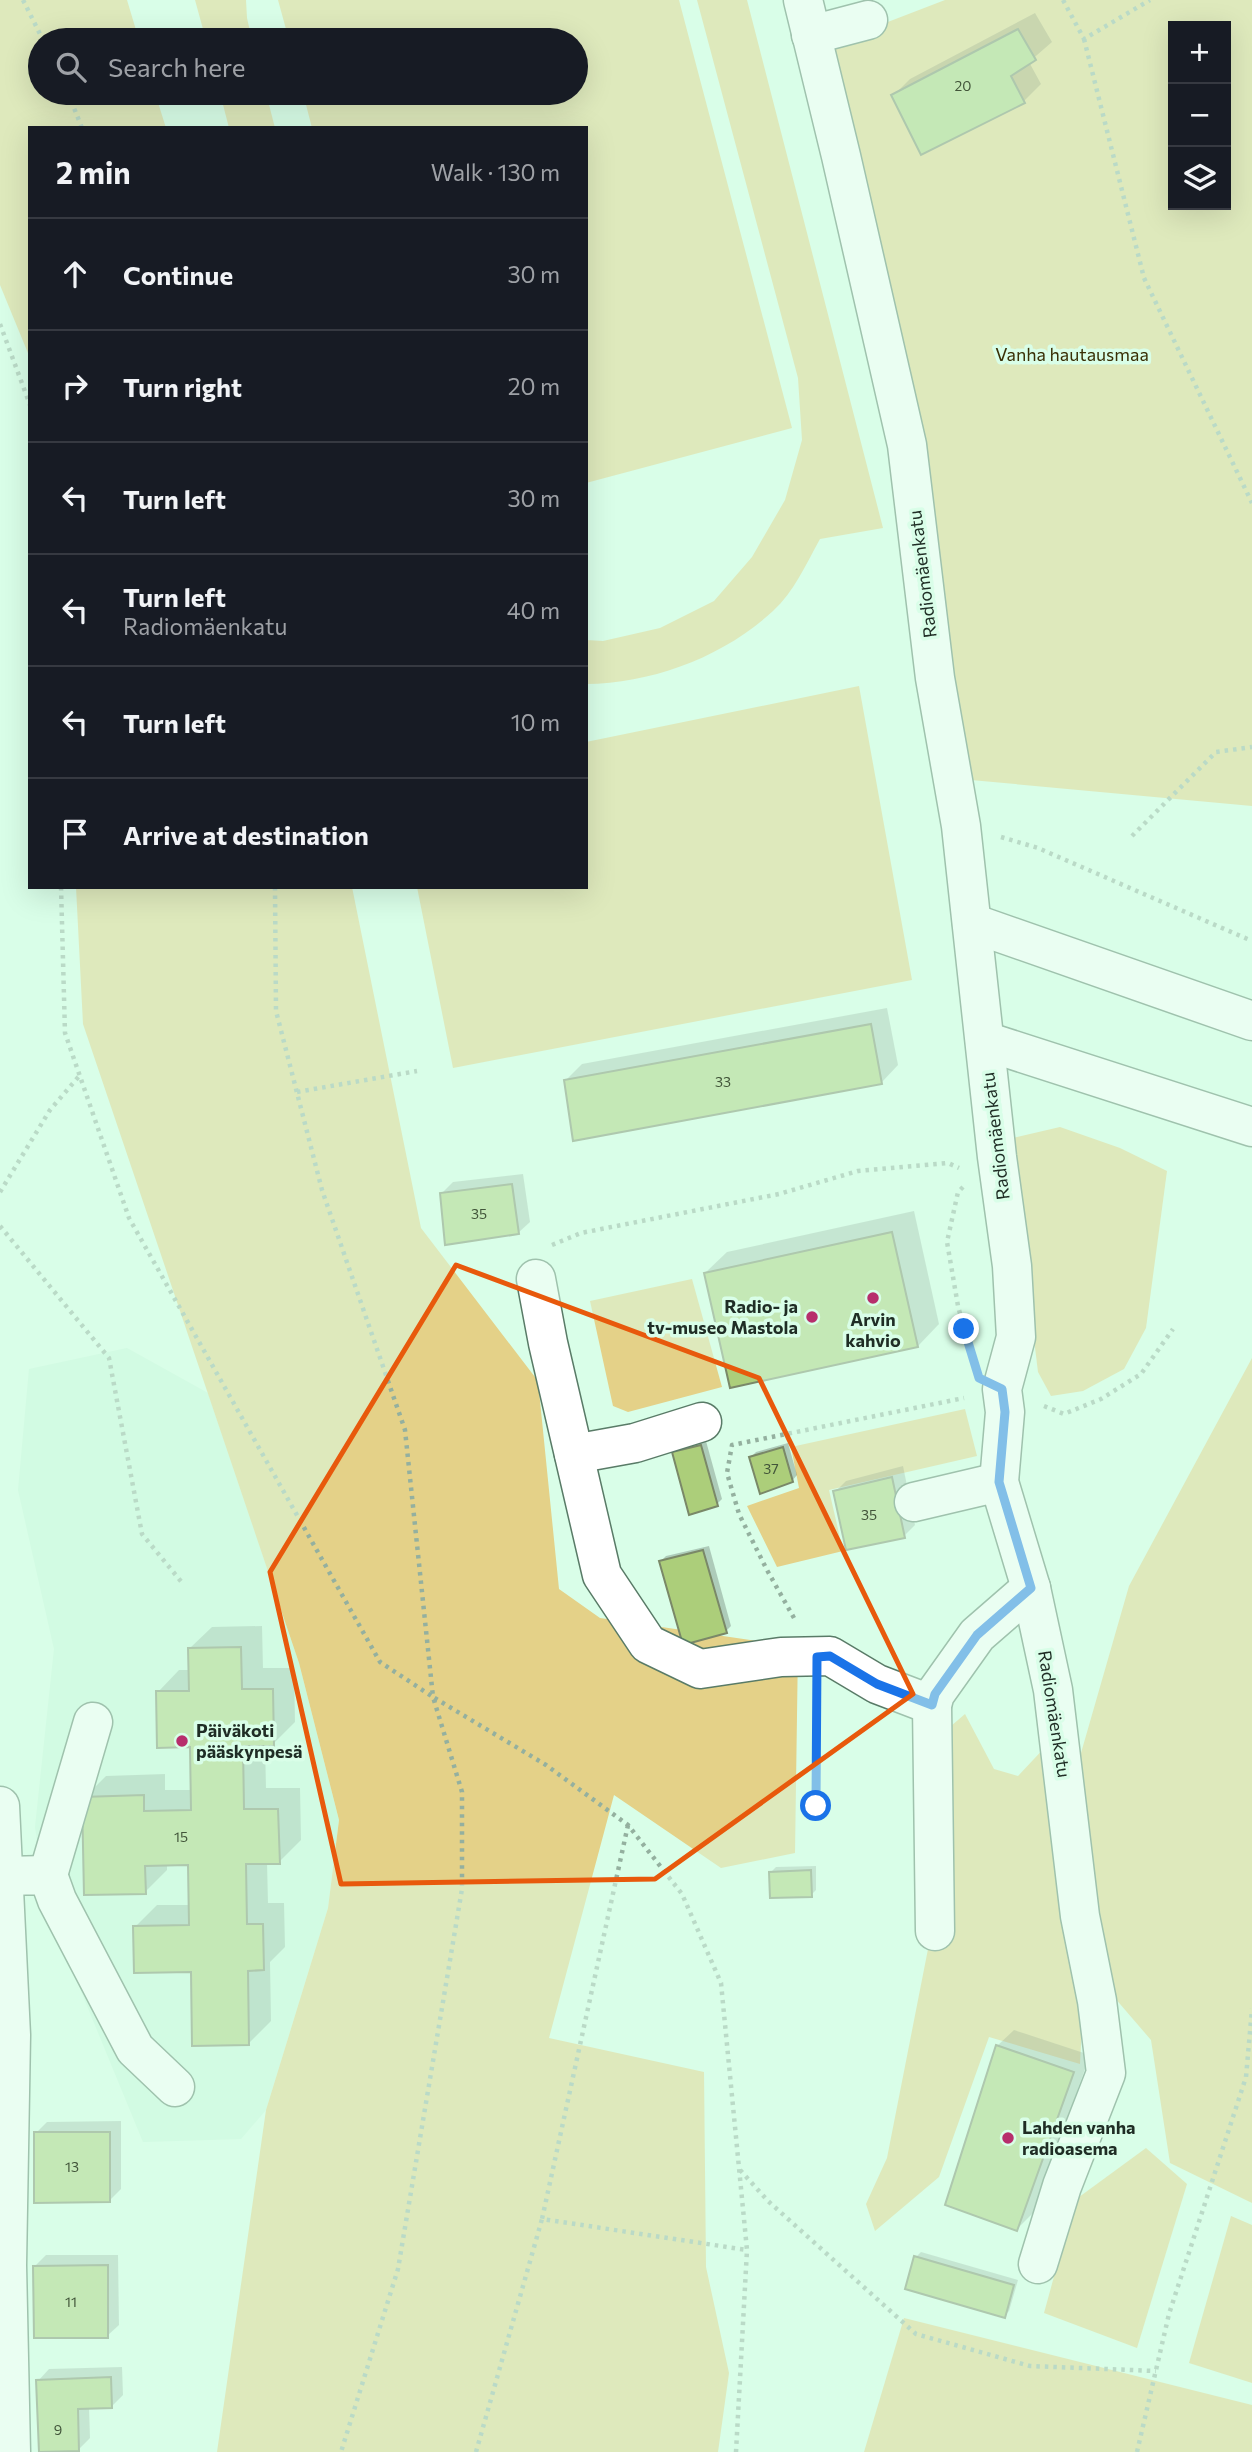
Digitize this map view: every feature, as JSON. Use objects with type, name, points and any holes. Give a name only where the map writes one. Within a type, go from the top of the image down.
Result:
[{"type":"street","points":[[807,17],[868,20]]},
{"type":"street","name":"Radiomäenkatu","points":[[807,17],[907,444],[935,678],[961,826],[972,923],[985,1041],[987,1167],[1012,1266],[1016,1338],[1002,1389],[1005,1412],[999,1482],[1031,1588],[1053,1690],[1080,1916],[1097,2001],[1105,2073],[1062,2186],[1038,2264]]},
{"type":"street","points":[[972,923],[1252,1021]]},
{"type":"street","points":[[985,1041],[1252,1127]]},
{"type":"street","points":[[536,1279],[602,1574],[648,1643],[700,1669],[781,1657],[830,1656],[877,1684],[932,1705]]},
{"type":"street","points":[[574,1454],[635,1443],[702,1422]]},
{"type":"street","points":[[914,1502],[999,1482]]},
{"type":"street","points":[[935,1931],[932,1705],[935,1694],[977,1635],[1031,1588]]},
{"type":"street","points":[[93,1722],[48,1875],[57,1900],[135,2049],[175,2087]]},
{"type":"street","points":[[0,1806],[11,2035],[7,2265],[11,2452]]},
{"type":"street","points":[[4,1876],[48,1875]]},
{"type":"path","points":[[23,0],[37,28]]},
{"type":"path","points":[[1063,0],[1084,39],[1144,278],[1252,503]]},
{"type":"path","points":[[1084,39],[1150,0]]},
{"type":"path","points":[[73,105],[81,126]]},
{"type":"path","points":[[0,324],[28,400]]},
{"type":"path","points":[[1132,836],[1216,752],[1252,747]]},
{"type":"path","points":[[961,826],[1038,848],[1252,941]]},
{"type":"path","points":[[61,889],[65,1033],[129,1218],[380,1662],[546,1765],[628,1825],[682,1894],[721,1983],[747,2250],[737,2452]]},
{"type":"path","points":[[275,889],[276,1011],[322,1190],[405,1430],[433,1697],[462,1792],[463,1889],[398,2269],[341,2452]]},
{"type":"path","points":[[297,1092],[417,1071]]},
{"type":"path","points":[[0,1192],[50,1110],[80,1075]]},
{"type":"path","points":[[536,1279],[542,1250],[581,1233],[779,1194],[858,1171],[948,1163],[987,1167]]},
{"type":"path","points":[[987,1167],[958,1192],[947,1242],[958,1306],[979,1378],[1064,1414],[1101,1399],[1141,1374],[1173,1329]]},
{"type":"path","points":[[0,1226],[109,1358],[142,1534],[184,1585]]},
{"type":"path","points":[[816,1806],[817,1657],[767,1570],[739,1514],[727,1473],[732,1445],[1002,1389]]},
{"type":"path","points":[[476,2452],[542,2219],[628,1825]]},
{"type":"path","points":[[1137,2452],[1169,2314],[1246,2077],[1252,2009]]},
{"type":"path","points":[[739,2169],[788,2219],[916,2334],[1030,2366],[1156,2371]]},
{"type":"path","points":[[542,2219],[747,2250]]},
{"type":"highlighted area","points":[[456,1265],[759,1378],[913,1694],[655,1879],[341,1884],[270,1572]]},
{"type":"shaded area","name":"Päiväkoti pääskynpesä","points":[[127,1348],[208,1393],[299,1663],[339,1820],[328,1908],[266,2110],[241,2139],[143,2142],[48,1911],[35,1827],[54,1649],[18,1490],[29,1369]]},
{"type":"green space","points":[[0,0],[127,0],[135,28],[28,28],[28,105],[159,105],[165,126],[28,126],[28,353],[0,285]]},
{"type":"green space","points":[[195,0],[246,0],[249,28],[203,28]]},
{"type":"green space","points":[[278,0],[679,0],[792,428],[588,482],[588,126],[311,126],[306,105],[588,105],[588,28],[286,28]]},
{"type":"green space","points":[[697,0],[747,0],[883,528],[820,539],[799,577],[773,611],[732,642],[710,654],[661,673],[636,679],[588,684],[588,640],[603,641],[660,628],[714,601],[752,557],[785,500],[802,440],[798,378]]},
{"type":"green space","name":"Vanha hautausmaa","points":[[945,0],[1252,0],[1252,806],[960,779],[828,45]]},
{"type":"green space","points":[[223,105],[269,105],[274,126],[228,126]]},
{"type":"green space","points":[[859,686],[912,980],[453,1068],[417,889],[588,889],[588,742]]},
{"type":"green space","points":[[76,889],[352,889],[421,1228],[538,1381],[559,1589],[600,1618],[798,1647],[795,1853],[721,1868],[614,1795],[549,2038],[704,2072],[706,2267],[729,2373],[718,2452],[217,2452],[266,2110],[328,1908],[339,1820],[299,1663],[83,1024]]},
{"type":"green space","points":[[1060,1127],[1120,1148],[1167,1171],[1146,1328],[1124,1369],[1083,1391],[1051,1396],[1038,1372],[1011,1149],[1013,1138]]},
{"type":"green space","points":[[692,1279],[722,1387],[628,1412],[613,1406],[590,1301]]},
{"type":"green space","points":[[1252,1358],[1252,2203],[1170,2163],[1151,2040],[1083,1961],[1081,1753],[1129,1586]]},
{"type":"green space","points":[[965,1409],[977,1456],[829,1490],[843,1551],[777,1567],[747,1506],[799,1488],[791,1447]]},
{"type":"green space","points":[[965,1714],[994,1769],[1018,1776],[1049,1743],[1084,1984],[1080,2064],[989,2037],[939,2177],[875,2231],[866,2204],[887,2158],[929,1944],[944,1732]]},
{"type":"green space","points":[[1146,2148],[1187,2184],[1137,2348],[1044,2313],[1075,2200]]},
{"type":"green space","points":[[1231,2216],[1252,2225],[1252,2383],[1189,2363]]},
{"type":"green space","points":[[904,2318],[1252,2405],[1252,2452],[864,2452]]},
{"type":"building","points":[[1018,29],[1036,60],[1011,76],[1025,103],[921,155],[891,95]]},
{"type":"building","points":[[871,1024],[882,1084],[573,1141],[564,1080]]},
{"type":"building","points":[[512,1184],[519,1234],[445,1245],[440,1193]]},
{"type":"building","name":"Radio- ja tv-museo Mastola","points":[[892,1232],[918,1347],[730,1388],[704,1273]]},
{"type":"building","points":[[701,1445],[718,1506],[689,1515],[672,1452]]},
{"type":"building","points":[[783,1447],[793,1482],[760,1494],[749,1457]]},
{"type":"building","points":[[892,1477],[905,1538],[846,1550],[833,1491]]},
{"type":"building","points":[[703,1550],[727,1633],[683,1645],[659,1561]]},
{"type":"building","points":[[241,1647],[242,1689],[273,1689],[274,1746],[243,1746],[244,1809],[278,1809],[280,1864],[246,1864],[247,1924],[263,1924],[264,1970],[248,1971],[249,2045],[192,2046],[191,1972],[134,1973],[133,1926],[189,1925],[188,1865],[145,1866],[146,1894],[84,1895],[82,1797],[144,1795],[144,1811],[191,1810],[190,1747],[157,1748],[156,1691],[189,1691],[188,1648]]},
{"type":"building","points":[[811,1870],[812,1897],[770,1898],[769,1872]]},
{"type":"building","name":"Lahden vanha radioasema","points":[[996,2045],[1074,2072],[1017,2231],[945,2205]]},
{"type":"building","points":[[34,2132],[110,2132],[110,2202],[34,2203]]},
{"type":"building","points":[[914,2256],[1014,2285],[1005,2318],[905,2289]]},
{"type":"building","points":[[108,2265],[108,2338],[34,2338],[33,2266]]},
{"type":"building","points":[[111,2377],[112,2408],[78,2409],[79,2451],[39,2452],[36,2380]]},
{"type":"place","name":"Arvin kahvio","points":[[873,1298]]},
{"type":"place","name":"Radio- ja tv-museo Mastola","points":[[812,1317]]},
{"type":"place","name":"Päiväkoti pääskynpesä","points":[[182,1741]]},
{"type":"place","name":"Lahden vanha radioasema","points":[[1008,2138]]},
{"type":"route","points":[[816,1806],[817,1657],[830,1656],[877,1684],[932,1705],[935,1694],[977,1635],[1031,1588],[999,1482],[1005,1412],[1002,1389],[979,1378],[964,1329]]}]
